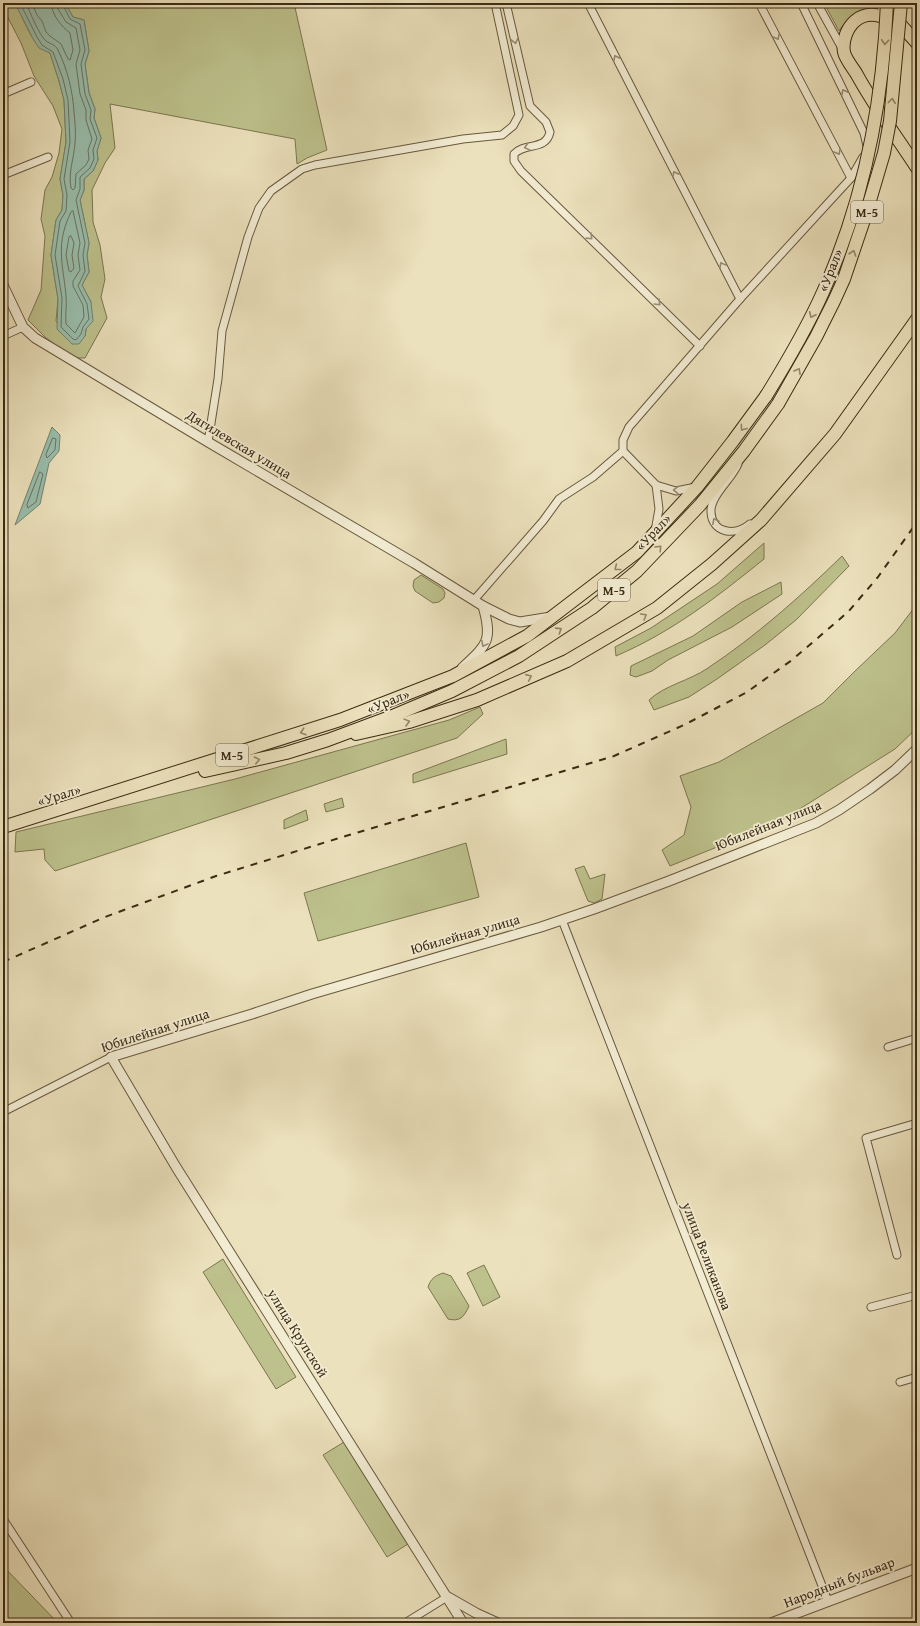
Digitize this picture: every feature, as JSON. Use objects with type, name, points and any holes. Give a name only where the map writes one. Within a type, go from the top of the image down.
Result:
[{"type":"main road","points":[[881,3],[917,43]]},
{"type":"main road","name":"«Урал»","points":[[3,827],[124,790],[340,720],[453,676],[527,636],[637,552],[697,487],[766,396],[806,328],[823,292],[842,243],[870,149],[885,46],[887,3]]},
{"type":"main road","name":"«Урал»","points":[[124,790],[286,753],[328,740],[395,715],[452,691],[519,656],[592,608],[637,571],[700,505],[744,451],[778,404],[816,337],[834,301],[844,279],[866,214],[884,153],[890,121],[901,3]]},
{"type":"main road","points":[[900,24],[878,15],[864,16],[857,19],[847,32],[844,52],[875,106],[917,168]]},
{"type":"main road","points":[[328,740],[409,722],[477,700],[567,661],[657,608],[712,564],[761,520],[835,434],[917,319]]},
{"type":"street","points":[[208,442],[218,379],[222,331],[248,237],[259,208],[271,191],[302,169],[315,165],[463,139],[502,135],[513,126],[520,115],[495,3]]},
{"type":"street","points":[[506,3],[530,106],[546,122],[550,132],[546,142],[518,150],[514,154],[514,161],[521,171],[700,346]]},
{"type":"street","points":[[588,3],[740,299]]},
{"type":"street","points":[[759,3],[851,178]]},
{"type":"street","points":[[474,600],[543,521],[559,499],[593,477],[622,451],[623,440],[629,427],[740,299],[851,178],[864,156],[867,145],[866,139],[801,3]]},
{"type":"street","points":[[818,3],[844,52]]},
{"type":"street","points":[[3,94],[31,82]]},
{"type":"street","points":[[3,175],[48,157]]},
{"type":"street","name":"Дягилевская улица","points":[[3,285],[23,327],[36,338],[208,442],[414,563],[483,606],[509,619],[520,622],[554,616]]},
{"type":"street","points":[[3,336],[23,327]]},
{"type":"street","points":[[622,451],[656,485],[676,491],[697,487]]},
{"type":"street","points":[[744,451],[734,474],[716,496],[711,506],[713,521],[719,529],[728,532],[736,532],[746,527],[769,509]]},
{"type":"street","points":[[655,532],[659,509],[656,485]]},
{"type":"street","points":[[453,676],[483,648],[488,639],[488,628],[483,606]]},
{"type":"street","name":"Юбилейная улица","points":[[3,1112],[111,1056],[333,987],[562,920],[669,881],[816,823],[839,810],[870,789],[895,770],[917,749]]},
{"type":"street","name":"улица Великанова","points":[[562,920],[828,1601]]},
{"type":"street","points":[[888,1047],[917,1038]]},
{"type":"street","name":"улица Крупской","points":[[111,1056],[176,1166],[464,1623]]},
{"type":"street","points":[[897,1255],[866,1138],[917,1124]]},
{"type":"street","points":[[871,1307],[917,1294]]},
{"type":"street","points":[[900,1382],[917,1377]]},
{"type":"street","points":[[3,1519],[71,1623]]},
{"type":"street","name":"Народный бульвар","points":[[771,1623],[917,1568]]},
{"type":"street","points":[[405,1623],[447,1597],[498,1623]]},
{"type":"street","points":[[464,1623],[464,1620],[468,1614],[471,1612],[476,1613]]},
{"type":"green space","points":[[3,3],[15,3],[29,31],[37,43],[50,53],[64,100],[66,142],[60,179],[63,195],[62,210],[56,220],[51,255],[58,299],[56,321],[72,344],[85,336],[91,302],[82,285],[89,272],[87,255],[89,243],[80,200],[84,190],[84,179],[93,171],[98,160],[97,151],[101,138],[94,118],[95,109],[89,93],[85,64],[89,51],[84,20],[73,17],[65,3],[294,3],[327,150],[307,158],[297,164],[295,139],[110,104],[115,148],[105,163],[92,190],[93,222],[100,245],[105,279],[101,297],[107,318],[85,358],[72,358],[45,337],[28,320],[41,290],[45,236],[41,219],[45,190],[52,177],[59,153],[62,129],[53,106],[34,76],[21,43],[3,8]]},
{"type":"green space","points":[[824,3],[873,3],[880,9],[866,9],[856,13],[839,31]]},
{"type":"green space","points":[[764,543],[764,559],[729,587],[675,625],[616,656],[615,647],[651,628],[717,584]]},
{"type":"green space","points":[[842,556],[849,566],[796,620],[765,645],[689,697],[654,710],[649,700],[655,695],[662,690],[701,672],[726,656],[794,601]]},
{"type":"green space","points":[[421,575],[443,589],[445,593],[444,598],[439,602],[433,603],[415,591],[413,586],[414,580]]},
{"type":"green space","points":[[781,582],[782,594],[732,627],[668,660],[652,671],[636,677],[630,675],[631,666],[693,636],[742,602]]},
{"type":"green space","points":[[917,604],[917,728],[895,749],[779,822],[670,866],[662,850],[684,835],[691,807],[680,776],[719,762],[823,703],[895,633]]},
{"type":"green space","points":[[480,707],[483,714],[457,738],[55,871],[45,860],[44,849],[15,852],[16,832],[235,779],[449,720]]},
{"type":"green space","points":[[506,739],[507,754],[413,783],[413,774]]},
{"type":"green space","points":[[342,798],[344,807],[326,812],[324,804]]},
{"type":"green space","points":[[306,810],[308,820],[284,829],[284,820]]},
{"type":"green space","points":[[466,843],[479,897],[318,941],[304,893]]},
{"type":"green space","points":[[584,866],[590,879],[605,874],[602,899],[594,903],[588,901],[575,869]]},
{"type":"green space","points":[[223,1259],[296,1377],[276,1389],[203,1272]]},
{"type":"green space","points":[[484,1265],[500,1297],[483,1306],[467,1273]]},
{"type":"green space","points":[[443,1273],[451,1276],[469,1306],[463,1316],[456,1320],[448,1319],[428,1287],[430,1281]]},
{"type":"green space","points":[[344,1442],[408,1544],[387,1557],[323,1455]]},
{"type":"green space","points":[[3,1566],[58,1623],[3,1623]]},
{"type":"water","points":[[15,3],[65,3],[73,17],[84,20],[89,51],[85,64],[89,93],[95,109],[94,118],[101,138],[97,151],[98,160],[93,171],[84,179],[84,190],[80,200],[89,243],[87,255],[89,272],[82,285],[91,302],[93,321],[86,329],[85,336],[79,344],[72,344],[57,329],[58,299],[51,255],[56,220],[62,210],[63,195],[60,179],[66,142],[64,100],[50,53],[39,48]]},
{"type":"water","points":[[52,427],[60,435],[59,451],[49,463],[40,504],[15,525]]},
{"type":"railway","points":[[3,962],[105,917],[216,876],[614,756],[684,725],[747,692],[792,660],[848,612],[878,577],[917,522]]}]
